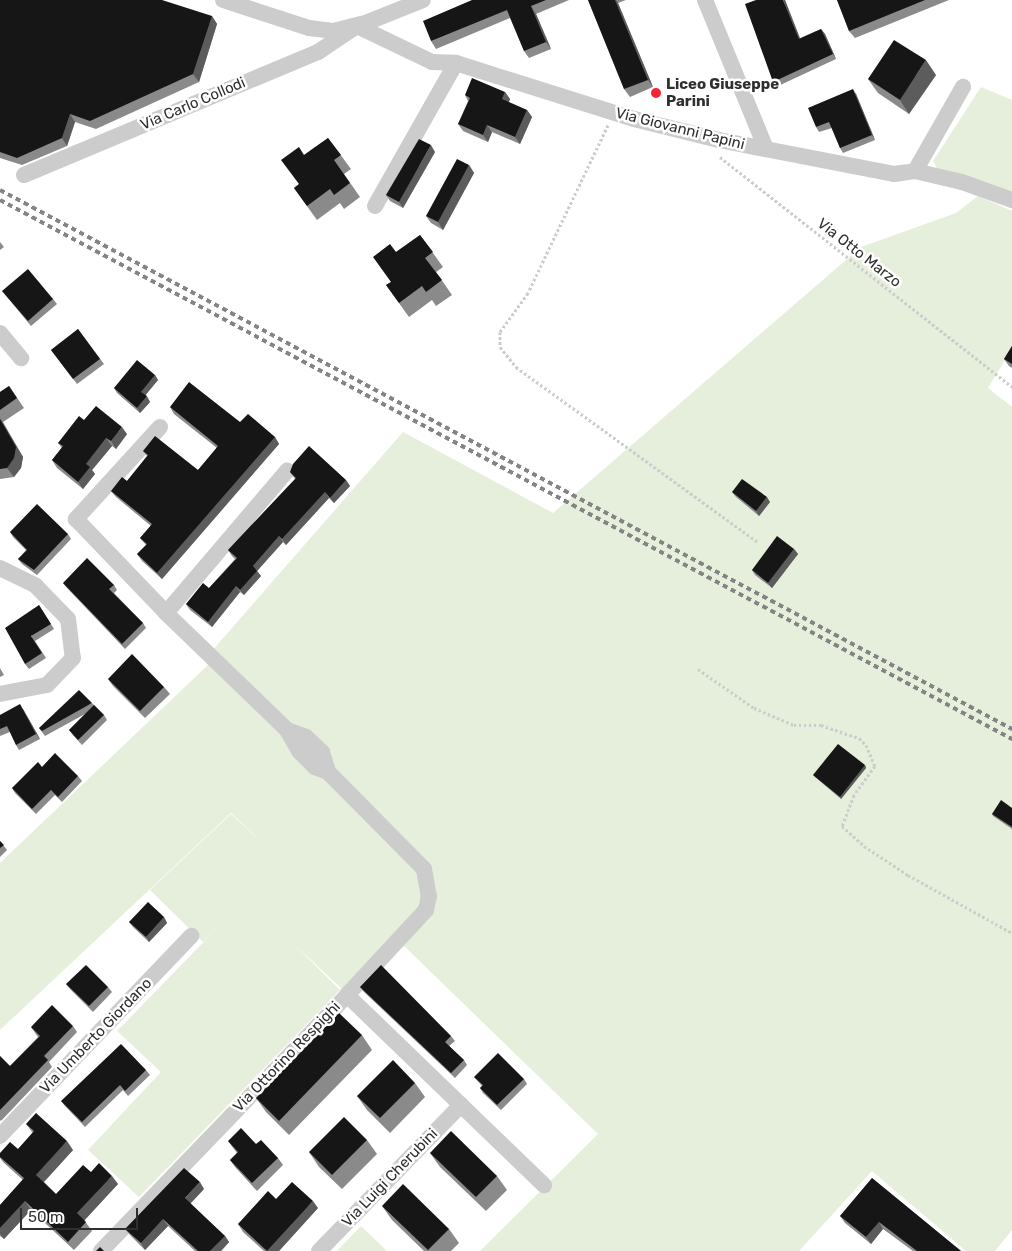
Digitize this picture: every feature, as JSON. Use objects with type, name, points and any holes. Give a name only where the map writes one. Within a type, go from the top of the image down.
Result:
[{"type":"street","points":[[230,1],[321,30],[357,26],[423,0]]},
{"type":"street","points":[[705,0],[766,149]]},
{"type":"street","name":"Via Giovanni Papini","points":[[357,26],[432,62],[456,63],[614,113],[693,135],[894,174],[915,171],[962,182],[1012,200]]},
{"type":"street","name":"Via Carlo Collodi","points":[[24,175],[318,52],[357,26]]},
{"type":"street","points":[[375,206],[456,63]]},
{"type":"street","points":[[915,171],[963,88]]},
{"type":"street","points":[[0,333],[20,358]]},
{"type":"street","points":[[160,427],[76,519],[166,612],[287,730],[306,737],[322,752],[328,772],[424,869],[429,896],[426,910],[347,995]]},
{"type":"street","points":[[166,612],[287,471]]},
{"type":"street","points":[[0,568],[35,585],[52,600],[68,619],[73,651],[73,658],[47,685],[0,694]]},
{"type":"street","name":"Via Umberto Giordano","points":[[0,1136],[191,936]]},
{"type":"street","name":"Via Ottorino Respighi","points":[[101,1251],[347,995],[544,1185]]},
{"type":"street","name":"Via Luigi Cherubini","points":[[319,1251],[461,1105]]},
{"type":"path","points":[[614,113],[528,293],[500,332],[500,348],[516,367],[758,542]]},
{"type":"path","name":"Via Otto Marzo","points":[[713,151],[1012,387]]},
{"type":"path","points":[[698,669],[754,708],[794,725],[821,726],[859,738],[866,745],[875,766],[854,795],[842,826],[864,846],[908,875],[1012,933]]},
{"type":"green space","points":[[981,87],[1012,100],[1012,192],[964,175],[938,170],[933,161]]},
{"type":"green space","points":[[978,196],[1012,211],[1012,348],[988,388],[1012,407],[1012,1230],[995,1251],[966,1251],[872,1171],[799,1251],[480,1251],[598,1134],[402,944],[342,989],[294,944],[340,990],[139,1197],[88,1150],[161,1072],[117,1031],[223,922],[203,942],[150,890],[231,814],[267,847],[231,813],[0,1030],[0,863],[208,665],[204,660],[403,432],[553,513],[861,247],[956,213]]},
{"type":"green space","points":[[361,1226],[387,1251],[337,1251]]},
{"type":"building","points":[[0,0],[162,0],[212,16],[193,74],[90,121],[70,114],[62,138],[17,158],[0,152]]},
{"type":"building","points":[[472,0],[546,0],[531,6],[546,42],[524,51],[507,10],[431,41],[423,21]]},
{"type":"building","points":[[588,0],[615,0],[648,80],[624,89]]},
{"type":"building","points":[[756,0],[783,0],[799,39],[821,29],[833,54],[773,82],[745,4]]},
{"type":"building","points":[[837,0],[925,0],[849,31]]},
{"type":"building","points":[[894,40],[926,60],[900,100],[868,79]]},
{"type":"building","points":[[472,78],[505,92],[502,99],[527,110],[515,137],[487,125],[483,135],[458,124],[470,98],[465,95]]},
{"type":"building","points":[[853,89],[872,135],[840,148],[829,122],[816,127],[808,108]]},
{"type":"building","points":[[328,138],[341,155],[334,160],[350,183],[334,195],[330,189],[307,206],[294,188],[299,184],[281,160],[299,147],[304,155]]},
{"type":"building","points":[[419,139],[431,145],[399,202],[386,195]]},
{"type":"building","points":[[457,159],[469,165],[438,222],[426,216]]},
{"type":"building","points":[[420,235],[433,252],[425,258],[442,280],[426,292],[422,286],[399,303],[386,285],[391,282],[373,257],[390,244],[396,252]]},
{"type":"building","points":[[28,269],[53,299],[28,321],[2,291]]},
{"type":"building","points":[[78,329],[100,359],[73,379],[51,350]]},
{"type":"building","points":[[1012,346],[1012,364],[1004,359]]},
{"type":"building","points":[[137,360],[155,375],[141,392],[147,396],[137,408],[114,388]]},
{"type":"building","points":[[189,382],[240,422],[248,414],[275,437],[157,573],[137,554],[147,544],[140,538],[152,524],[111,491],[122,477],[127,481],[148,455],[143,451],[155,436],[198,470],[218,446],[170,407]]},
{"type":"building","points":[[9,386],[17,398],[0,410],[0,392]]},
{"type":"building","points":[[96,406],[122,427],[111,441],[106,438],[86,464],[90,467],[78,482],[52,460],[63,446],[58,443],[79,416],[84,420]]},
{"type":"building","points":[[0,419],[16,447],[14,458],[7,468],[0,469]]},
{"type":"building","points":[[309,446],[346,480],[330,498],[325,492],[282,539],[279,536],[253,566],[257,571],[240,590],[236,586],[208,622],[186,604],[203,583],[209,588],[237,558],[228,550],[296,478],[290,472],[293,464]]},
{"type":"building","points":[[742,479],[767,497],[756,511],[732,492]]},
{"type":"building","points":[[37,504],[68,534],[34,570],[18,559],[27,550],[10,532]]},
{"type":"building","points":[[777,536],[794,549],[768,583],[752,570]]},
{"type":"building","points":[[87,558],[114,585],[109,589],[143,623],[122,644],[63,583]]},
{"type":"building","points":[[39,605],[51,624],[31,636],[42,653],[25,664],[5,628]]},
{"type":"building","points":[[132,654],[164,687],[140,711],[108,679]]},
{"type":"building","points":[[79,690],[92,703],[42,731],[39,728]]},
{"type":"building","points":[[20,704],[36,734],[16,745],[7,726],[0,729],[0,715]]},
{"type":"building","points":[[94,705],[104,715],[78,740],[69,730]]},
{"type":"building","points":[[838,744],[865,765],[840,797],[813,775]]},
{"type":"building","points":[[55,753],[78,776],[58,797],[51,790],[32,809],[12,788],[38,762],[42,767]]},
{"type":"building","points":[[1001,800],[1012,808],[1012,827],[992,814]]},
{"type":"building","points":[[148,902],[164,917],[146,937],[129,922]]},
{"type":"building","points":[[86,965],[108,987],[89,1006],[66,984]]},
{"type":"building","points":[[381,965],[451,1036],[445,1042],[464,1060],[451,1073],[360,987]]},
{"type":"building","points":[[52,1005],[73,1026],[44,1056],[48,1060],[0,1110],[0,1056],[10,1066],[40,1036],[31,1027]]},
{"type":"building","points":[[339,1013],[362,1035],[279,1121],[256,1098]]},
{"type":"building","points":[[121,1044],[146,1070],[125,1091],[120,1085],[82,1122],[61,1101]]},
{"type":"building","points":[[498,1053],[524,1079],[497,1105],[480,1088],[483,1085],[474,1077]]},
{"type":"building","points":[[393,1060],[415,1083],[380,1118],[357,1096]]},
{"type":"building","points":[[36,1113],[67,1141],[36,1175],[56,1194],[83,1165],[91,1172],[99,1163],[112,1176],[77,1213],[86,1222],[68,1242],[25,1201],[0,1228],[0,1205],[24,1178],[0,1157],[0,1153],[10,1142],[18,1149],[34,1131],[26,1124]]},
{"type":"building","points":[[344,1117],[367,1140],[332,1175],[309,1152]]},
{"type":"building","points":[[241,1128],[256,1144],[261,1140],[278,1158],[252,1183],[230,1160],[238,1152],[228,1141]]},
{"type":"building","points":[[451,1131],[497,1176],[476,1197],[430,1153]]},
{"type":"building","points":[[184,1168],[200,1182],[185,1198],[225,1236],[210,1251],[198,1251],[163,1219],[141,1243],[125,1229]]},
{"type":"building","points":[[872,1178],[961,1251],[917,1251],[879,1222],[866,1237],[840,1216]]},
{"type":"building","points":[[292,1182],[313,1201],[267,1251],[238,1224],[268,1191],[276,1199]]},
{"type":"building","points":[[403,1184],[449,1229],[428,1250],[382,1206]]},
{"type":"building","points":[[100,1247],[104,1251],[96,1251]]},
{"type":"railway","points":[[0,190],[1012,729]]},
{"type":"railway","points":[[0,200],[1012,739]]},
{"type":"place","name":"Liceo Giuseppe Parini","points":[[656,93]]}]
